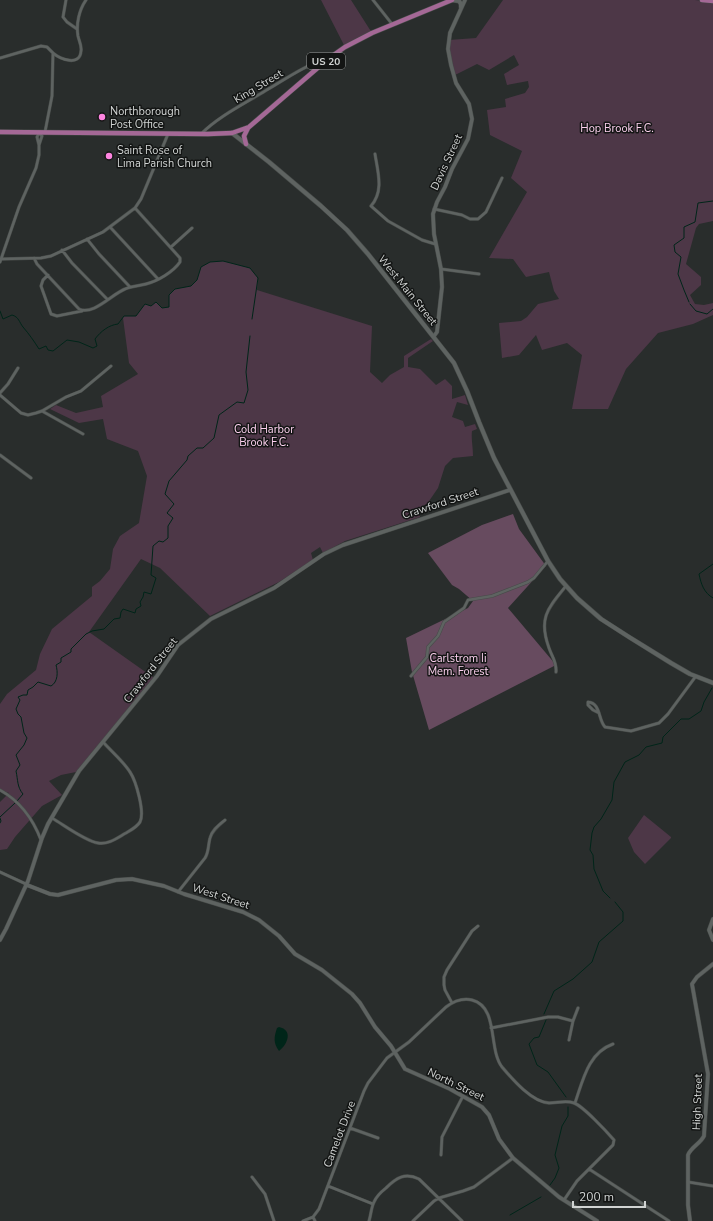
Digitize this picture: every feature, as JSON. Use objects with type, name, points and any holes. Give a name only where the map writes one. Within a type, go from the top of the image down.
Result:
[{"type":"main road","name":"US 20","points":[[0,132],[232,133],[249,127],[328,60],[357,40],[452,0]]},
{"type":"main road","points":[[452,0],[459,1],[461,7]]},
{"type":"main road","points":[[702,0],[713,1]]},
{"type":"main road","points":[[246,144],[244,136],[249,127]]},
{"type":"main road","name":"West Main Street","points":[[232,133],[287,177],[347,230],[450,357],[460,375],[486,441],[510,490],[548,561],[566,586],[586,607],[601,619],[671,663],[713,683]]},
{"type":"street","points":[[66,0],[63,17],[77,29]]},
{"type":"street","points":[[0,58],[41,46],[47,47],[53,54],[68,61],[79,58],[82,51],[77,29],[81,8],[86,0]]},
{"type":"street","points":[[373,0],[392,24]]},
{"type":"street","name":"Davis Street","points":[[434,336],[437,332],[442,299],[442,283],[441,269],[435,244],[433,221],[434,209],[456,160],[468,139],[472,119],[469,104],[459,90],[454,78],[448,49],[450,34],[465,0]]},
{"type":"street","points":[[46,132],[52,96],[53,54]]},
{"type":"street","name":"King Street","points":[[201,134],[212,124],[278,83],[315,63],[328,60]]},
{"type":"street","points":[[0,262],[19,207],[36,168],[39,145],[42,136],[39,132]]},
{"type":"street","points":[[2,259],[47,258],[98,235],[110,227],[135,208],[144,194],[169,133]]},
{"type":"street","points":[[375,154],[380,187],[376,199],[371,206],[388,221],[426,242],[435,244]]},
{"type":"street","points":[[434,209],[462,215],[470,219],[478,219],[486,212],[502,178]]},
{"type":"street","points":[[48,275],[43,280],[41,286],[51,314],[57,316],[96,307],[119,292],[130,287],[148,284],[173,269],[180,262],[179,257],[135,208]]},
{"type":"street","points":[[110,227],[158,279]]},
{"type":"street","points":[[170,247],[192,228]]},
{"type":"street","points":[[87,239],[130,287]]},
{"type":"street","points":[[62,250],[72,263],[107,299]]},
{"type":"street","points":[[34,258],[37,264],[82,311]]},
{"type":"street","points":[[441,269],[479,274]]},
{"type":"street","points":[[18,368],[0,394],[21,414],[28,415],[42,411],[66,397],[81,391],[111,366]]},
{"type":"street","points":[[42,411],[83,434]]},
{"type":"street","points":[[0,455],[31,478]]},
{"type":"street","name":"Crawford Street","points":[[0,940],[27,884],[41,840],[81,768],[153,682],[178,645],[211,619],[281,584],[324,554],[343,544],[510,490]]},
{"type":"street","points":[[411,676],[427,657],[428,647],[438,636],[444,622],[464,608],[468,600],[492,596],[528,582],[534,578],[548,561]]},
{"type":"street","points":[[556,672],[557,663],[548,644],[544,630],[544,619],[549,608],[566,586]]},
{"type":"street","points":[[598,713],[588,705],[588,702],[594,704],[598,708],[601,722],[605,727],[631,731],[659,723],[668,714],[696,676]]},
{"type":"street","points":[[52,818],[84,837],[100,844],[114,840],[132,830],[139,823],[142,813],[133,777],[125,765],[102,742]]},
{"type":"street","points":[[0,790],[13,798],[22,808],[36,827],[41,840]]},
{"type":"street","points":[[178,892],[208,854],[209,840],[212,834],[226,820]]},
{"type":"street","name":"West Street","points":[[0,872],[50,894],[58,895],[116,880],[128,879],[164,886],[178,892],[243,912],[263,923],[279,936],[295,954],[320,968],[347,989],[360,1003],[375,1027],[391,1046]]},
{"type":"street","points":[[713,919],[709,930],[713,940]]},
{"type":"street","points":[[478,926],[472,931],[445,975],[444,985],[452,1003],[468,1000],[480,1004],[487,1013],[499,1062],[528,1094],[545,1102],[575,1103],[613,1138],[615,1142],[576,1182],[564,1200]]},
{"type":"street","name":"High Street","points":[[690,1221],[687,1182],[689,1152],[704,1136],[708,1081],[692,984],[696,977],[713,964]]},
{"type":"street","name":"Camelot Drive","points":[[313,1217],[319,1209],[366,1087],[384,1060],[409,1042],[443,1009],[452,1003]]},
{"type":"street","points":[[569,1040],[573,1021],[578,1008]]},
{"type":"street","points":[[491,1028],[548,1017],[573,1021]]},
{"type":"street","points":[[575,1103],[589,1064],[601,1050],[613,1044]]},
{"type":"street","name":"North Street","points":[[391,1046],[402,1066],[408,1071],[463,1096],[486,1110],[499,1139],[513,1158],[564,1200],[596,1221]]},
{"type":"street","points":[[441,1154],[442,1137],[463,1096]]},
{"type":"street","points":[[350,1128],[378,1138]]},
{"type":"street","points":[[413,1221],[421,1212],[439,1198],[471,1188],[513,1158]]},
{"type":"street","points":[[588,1169],[669,1221]]},
{"type":"street","points":[[370,1221],[373,1204],[379,1194],[394,1180],[406,1176],[419,1179],[462,1221]]},
{"type":"street","points":[[252,1177],[267,1197],[274,1221]]},
{"type":"street","points":[[687,1182],[713,1186]]},
{"type":"street","points":[[328,1186],[373,1204]]},
{"type":"street","points":[[303,1221],[313,1217],[316,1221]]},
{"type":"green space","points":[[321,0],[351,0],[372,33],[345,47]]},
{"type":"green space","name":"Hop Brook F.C.","points":[[503,0],[695,0],[713,2],[713,221],[699,224],[696,228],[686,264],[701,277],[701,285],[690,295],[695,304],[704,305],[713,303],[713,315],[693,324],[658,333],[626,369],[608,409],[572,409],[582,355],[567,343],[542,350],[536,335],[519,355],[502,358],[499,323],[521,321],[527,317],[538,304],[559,299],[554,291],[549,272],[526,277],[513,259],[489,258],[527,192],[511,178],[522,151],[490,135],[487,110],[506,107],[505,99],[525,93],[529,87],[528,81],[507,85],[504,74],[519,65],[514,55],[489,70],[477,64],[455,75],[449,53],[449,40],[476,38]]},
{"type":"green space","name":"Cold Harbor Brook F.C.","points":[[223,261],[250,268],[258,278],[257,290],[372,326],[370,372],[382,383],[390,375],[404,367],[404,356],[431,339],[433,341],[408,358],[408,367],[420,369],[436,385],[445,379],[452,386],[452,399],[465,395],[468,405],[457,402],[452,417],[463,421],[465,427],[475,424],[477,429],[472,431],[473,456],[453,458],[445,466],[438,488],[427,504],[422,506],[419,512],[420,517],[345,541],[323,553],[320,547],[311,553],[313,560],[279,582],[210,616],[160,568],[141,559],[89,632],[154,678],[76,772],[61,775],[49,781],[62,795],[42,806],[15,837],[7,849],[0,850],[0,802],[9,793],[0,790],[0,704],[7,694],[36,670],[40,654],[52,629],[92,596],[92,587],[100,581],[110,569],[113,549],[120,536],[139,523],[147,476],[138,451],[107,439],[103,419],[79,423],[50,409],[56,405],[76,413],[103,407],[101,396],[138,374],[129,363],[123,318],[124,316],[136,316],[145,304],[151,306],[156,302],[162,308],[169,307],[169,295],[175,289],[191,286],[197,280],[201,267],[210,262]]},
{"type":"green space","name":"Carlstrom Ii Mem. Forest","points":[[513,514],[519,529],[546,566],[508,608],[556,665],[429,730],[412,672],[406,638],[468,608],[473,601],[452,585],[428,553],[482,525]]},
{"type":"green space","points":[[644,815],[671,837],[645,864],[634,852],[628,838]]},
{"type":"shaded area","points":[[279,1027],[286,1031],[288,1038],[285,1045],[279,1051],[276,1045],[275,1034],[277,1028]]},
{"type":"waterway","points":[[689,302],[678,274],[681,257],[675,252],[674,245],[684,238],[684,227],[695,222],[698,203],[713,201]]},
{"type":"waterway","points":[[0,311],[3,319],[12,315],[18,318],[39,349],[46,346],[48,350],[53,351],[67,340],[79,342],[93,348],[97,346],[95,339],[100,333],[108,327],[118,324],[124,316],[136,316],[145,304],[151,306],[156,302],[162,308],[169,307],[169,295],[175,289],[191,286],[197,280],[201,267],[210,262],[223,261],[250,268],[258,278],[252,319]]},
{"type":"waterway","points":[[690,304],[696,311],[707,314],[713,309]]},
{"type":"waterway","points":[[17,801],[23,794],[18,783],[16,771],[20,765],[16,755],[24,745],[27,738],[24,733],[21,717],[16,709],[20,700],[18,697],[27,695],[28,690],[38,682],[51,686],[57,677],[56,665],[61,662],[61,658],[71,652],[71,649],[86,634],[92,631],[104,629],[114,619],[120,618],[123,609],[135,613],[136,609],[141,606],[140,602],[144,592],[151,594],[156,578],[151,575],[153,546],[159,541],[163,542],[168,538],[168,526],[173,518],[167,513],[174,504],[165,494],[169,481],[187,460],[188,456],[197,448],[203,448],[214,438],[219,415],[237,402],[244,403],[248,390],[246,372],[250,336]]},
{"type":"waterway","points":[[713,564],[699,574],[703,588],[707,594],[713,598]]},
{"type":"waterway","points":[[610,898],[603,891],[594,869],[593,855],[590,850],[594,827],[601,819],[612,800],[614,782],[625,762],[639,755],[646,747],[662,743],[663,737],[681,719],[689,719],[701,711],[712,688]]},
{"type":"waterway","points":[[0,817],[15,803]]},
{"type":"waterway","points":[[0,818],[0,823]]},
{"type":"waterway","points":[[544,1014],[554,991],[573,979],[592,962],[599,942],[623,921],[623,912],[615,902]]},
{"type":"waterway","points":[[546,1020],[539,1037],[534,1038],[529,1044],[537,1065],[548,1072],[566,1097]]},
{"type":"waterway","points":[[550,1185],[559,1168],[555,1155],[562,1126],[568,1116],[568,1107]]},
{"type":"waterway","points":[[510,1215],[541,1197]]},
{"type":"place","name":"Northborough Post Office","points":[[102,117]]},
{"type":"place","name":"Saint Rose of Lima Parish Church","points":[[109,156]]}]
